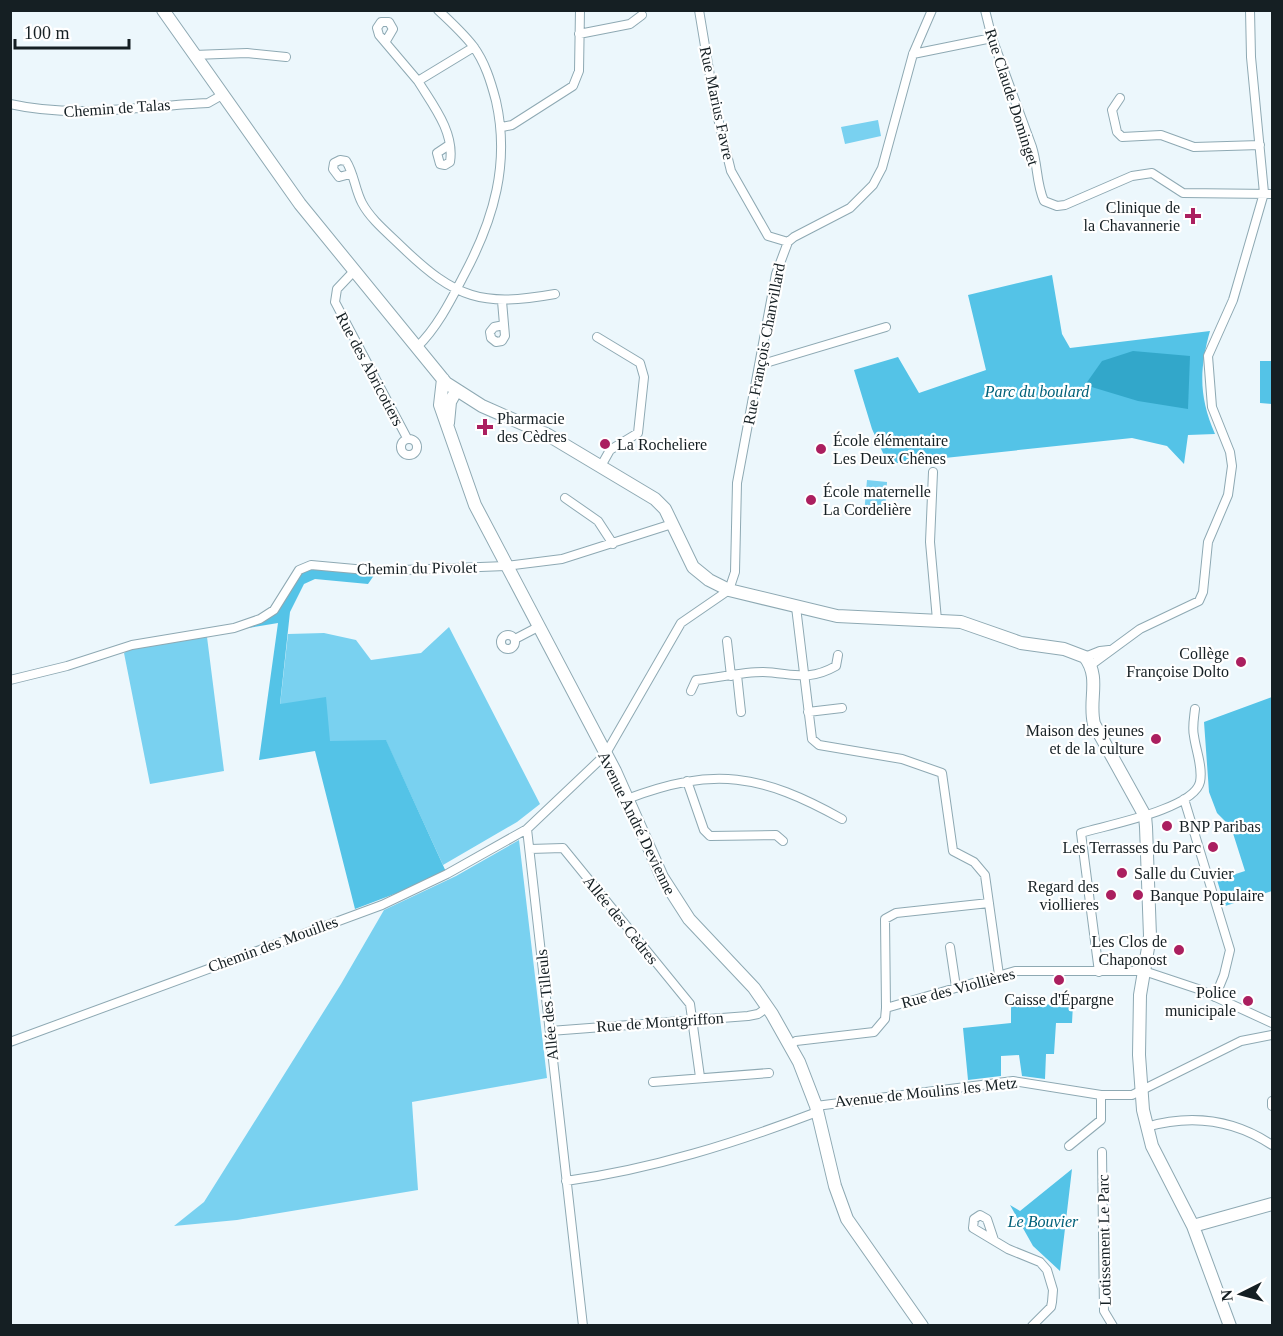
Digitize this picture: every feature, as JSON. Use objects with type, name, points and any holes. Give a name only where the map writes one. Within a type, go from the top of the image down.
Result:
[{"type":"main road","points":[[163,10],[300,204],[443,379],[456,391],[482,406],[548,435],[655,499],[665,509],[693,567],[710,580],[729,590],[837,616],[961,622],[1021,643],[1064,649],[1088,661],[1094,676],[1092,714],[1094,724],[1145,816],[1150,936],[1139,1027],[1146,1127],[1166,1177],[1193,1226],[1230,1326]]},
{"type":"main road","name":"Avenue André Devienne","points":[[443,379],[440,405],[475,505],[605,755],[669,892],[714,949],[754,988],[768,1007],[790,1046],[817,1109],[835,1186],[847,1219],[922,1326]]},
{"type":"main road","name":"Avenue André Devienne","points":[[448,424],[450,402],[456,391]]},
{"type":"main road","points":[[1193,1226],[1272,1204]]},
{"type":"street","points":[[417,347],[426,339],[474,257],[496,198],[502,152],[502,127],[493,86],[474,47],[438,10]]},
{"type":"street","points":[[502,127],[512,125],[573,86],[579,71],[580,10]]},
{"type":"street","name":"Rue Marius Favre","points":[[699,10],[714,106],[731,171],[768,236],[788,242]]},
{"type":"street","name":"Rue François Chanvillard","points":[[729,590],[735,572],[737,483],[776,274],[788,242],[812,226],[850,208],[873,185],[882,168],[913,54],[932,10]]},
{"type":"street","name":"Rue Claude Dominget","points":[[985,10],[992,38],[1032,147],[1036,161],[1037,186],[1044,201],[1057,206],[1065,205],[1132,176],[1152,173],[1183,193],[1268,193]]},
{"type":"street","points":[[1088,661],[1140,629],[1195,604],[1201,596],[1205,555],[1211,530],[1228,495],[1232,466],[1230,452],[1212,407],[1208,356],[1233,300],[1268,193],[1260,145],[1251,57],[1250,10]]},
{"type":"street","points":[[579,34],[630,24],[642,15]]},
{"type":"street","points":[[913,54],[992,38]]},
{"type":"street","points":[[386,41],[418,81],[442,122],[449,145]]},
{"type":"street","points":[[418,81],[474,47]]},
{"type":"street","points":[[194,55],[247,53],[286,57]]},
{"type":"street","name":"Chemin de Talas","points":[[10,104],[60,113],[87,113],[208,103],[222,95]]},
{"type":"street","points":[[1120,98],[1112,110],[1117,132],[1122,137],[1161,135],[1194,147],[1260,145]]},
{"type":"street","points":[[350,174],[363,205],[432,276],[456,290],[502,301],[555,294]]},
{"type":"street","name":"Rue des Abricotiers","points":[[355,270],[337,289],[335,302],[407,438]]},
{"type":"street","points":[[502,301],[504,325]]},
{"type":"street","points":[[759,365],[886,327]]},
{"type":"street","points":[[597,337],[640,363],[644,377],[638,433],[610,450],[601,466]]},
{"type":"street","points":[[933,472],[930,542],[937,620]]},
{"type":"street","points":[[565,498],[598,521],[613,544]]},
{"type":"street","name":"Chemin du Pivolet","points":[[10,680],[67,666],[112,650],[234,628],[260,619],[274,610],[299,570],[311,565],[377,571],[506,566],[562,559],[672,524]]},
{"type":"street","name":"Chemin des Mouilles","points":[[10,1042],[382,905],[447,874],[527,828],[605,755],[681,623],[729,590]]},
{"type":"street","points":[[796,607],[812,739],[819,745],[902,759],[942,773],[950,846],[958,855],[974,862],[982,870],[999,975]]},
{"type":"street","points":[[514,639],[538,627]]},
{"type":"street","points":[[727,641],[741,712]]},
{"type":"street","points":[[691,691],[696,680],[762,672],[803,676],[824,674],[836,666],[838,655]]},
{"type":"street","points":[[808,712],[842,708]]},
{"type":"street","points":[[1099,972],[1081,833],[1145,816],[1194,794],[1200,784],[1201,772],[1193,733],[1195,709]]},
{"type":"street","points":[[627,799],[661,786],[687,781],[727,778],[758,783],[788,792],[842,819]]},
{"type":"street","points":[[687,781],[704,830],[710,836],[776,835],[783,841]]},
{"type":"street","points":[[1184,800],[1230,950],[1224,975],[1215,997]]},
{"type":"street","name":"Allée des Tilleuls","points":[[527,828],[566,1181]]},
{"type":"street","name":"Allée des Cèdres","points":[[530,849],[563,849],[690,1004],[695,1020]]},
{"type":"street","points":[[886,1008],[885,920],[896,913],[989,903]]},
{"type":"street","points":[[950,947],[956,987]]},
{"type":"street","name":"Rue des Viollières","points":[[790,1046],[796,1041],[874,1032],[885,1019],[886,1008],[1015,971],[1144,971]]},
{"type":"street","points":[[1144,971],[1215,997],[1272,1023]]},
{"type":"street","name":"Rue de Montgriffon","points":[[550,1031],[753,1015],[768,1007]]},
{"type":"street","points":[[695,1020],[700,1077]]},
{"type":"street","name":"Avenue de Moulins les Metz","points":[[566,1181],[668,1162],[817,1109],[1013,1081],[1101,1095],[1132,1095],[1241,1041],[1272,1035]]},
{"type":"street","points":[[653,1082],[768,1073]]},
{"type":"street","points":[[1069,1146],[1101,1120],[1101,1095]]},
{"type":"street","points":[[1272,1101],[1272,1106]]},
{"type":"street","points":[[1146,1127],[1182,1120],[1214,1121],[1237,1126],[1272,1145]]},
{"type":"street","name":"Lotissement Le Parc","points":[[1102,1152],[1104,1311],[1113,1326]]},
{"type":"street","points":[[566,1181],[583,1326]]},
{"type":"street","points":[[994,1240],[1023,1257],[1040,1262],[1051,1279],[1053,1290],[1051,1307],[1032,1326]]},
{"type":"shaded area","points":[[878,120],[881,136],[845,144],[841,127]]},
{"type":"shaded area","points":[[1133,351],[1190,356],[1188,409],[1138,401],[1085,385],[1102,361]]},
{"type":"shaded area","points":[[867,480],[887,482],[885,515],[864,514]]},
{"type":"shaded area","points":[[449,627],[540,804],[517,822],[443,865],[386,741],[330,742],[280,705],[288,634],[324,633],[356,640],[371,660],[421,653]]},
{"type":"shaded area","points":[[207,637],[224,771],[150,784],[124,653],[133,647]]},
{"type":"shaded area","points":[[519,840],[547,1078],[412,1102],[418,1190],[237,1220],[174,1226],[204,1202],[341,984],[384,910],[456,876]]},
{"type":"green space","name":"Parc du boulard","points":[[1052,275],[1062,334],[1070,348],[1210,331],[1204,358],[1202,383],[1206,408],[1215,434],[1188,435],[1184,464],[1167,446],[1132,438],[888,464],[872,429],[854,370],[898,357],[919,393],[986,370],[968,295]]},
{"type":"green space","points":[[1260,361],[1272,361],[1272,404],[1260,403]]},
{"type":"green space","points":[[311,565],[377,571],[368,584],[315,579],[304,584],[290,612],[280,704],[326,697],[330,741],[386,740],[447,874],[355,909],[315,751],[259,760],[278,623],[242,629],[274,610],[299,570]]},
{"type":"green space","points":[[1272,697],[1272,891],[1225,906],[1217,880],[1245,871],[1231,827],[1217,813],[1209,792],[1204,722]]},
{"type":"green space","points":[[1073,1004],[1072,1023],[1056,1023],[1054,1054],[1046,1054],[1045,1079],[1022,1076],[1019,1055],[1001,1056],[1001,1076],[968,1080],[963,1028],[1011,1023],[1011,1005]]},
{"type":"green space","name":"Le Bouvier","points":[[1072,1169],[1060,1271],[1033,1246],[1010,1205],[1020,1211]]},
{"type":"place","name":"Clinique de la Chavannerie","points":[[1193,216]]},
{"type":"place","name":"Pharmacie des Cèdres","points":[[485,427]]},
{"type":"place","name":"La Rocheliere","points":[[605,444]]},
{"type":"place","name":"École élémentaire Les Deux Chênes","points":[[821,449]]},
{"type":"place","name":"École maternelle La Cordelière","points":[[811,500]]},
{"type":"place","name":"Collège Françoise Dolto","points":[[1241,662]]},
{"type":"place","name":"Maison des jeunes et de la culture","points":[[1156,739]]},
{"type":"place","name":"BNP Paribas","points":[[1167,826]]},
{"type":"place","name":"Les Terrasses du Parc","points":[[1213,847]]},
{"type":"place","name":"Salle du Cuvier","points":[[1122,873]]},
{"type":"place","name":"Regard des viollieres","points":[[1111,895]]},
{"type":"place","name":"Banque Populaire","points":[[1138,895]]},
{"type":"place","name":"Les Clos de Chaponost","points":[[1179,950]]},
{"type":"place","name":"Caisse d'Épargne","points":[[1059,980]]},
{"type":"place","name":"Police municipale","points":[[1248,1001]]}]
